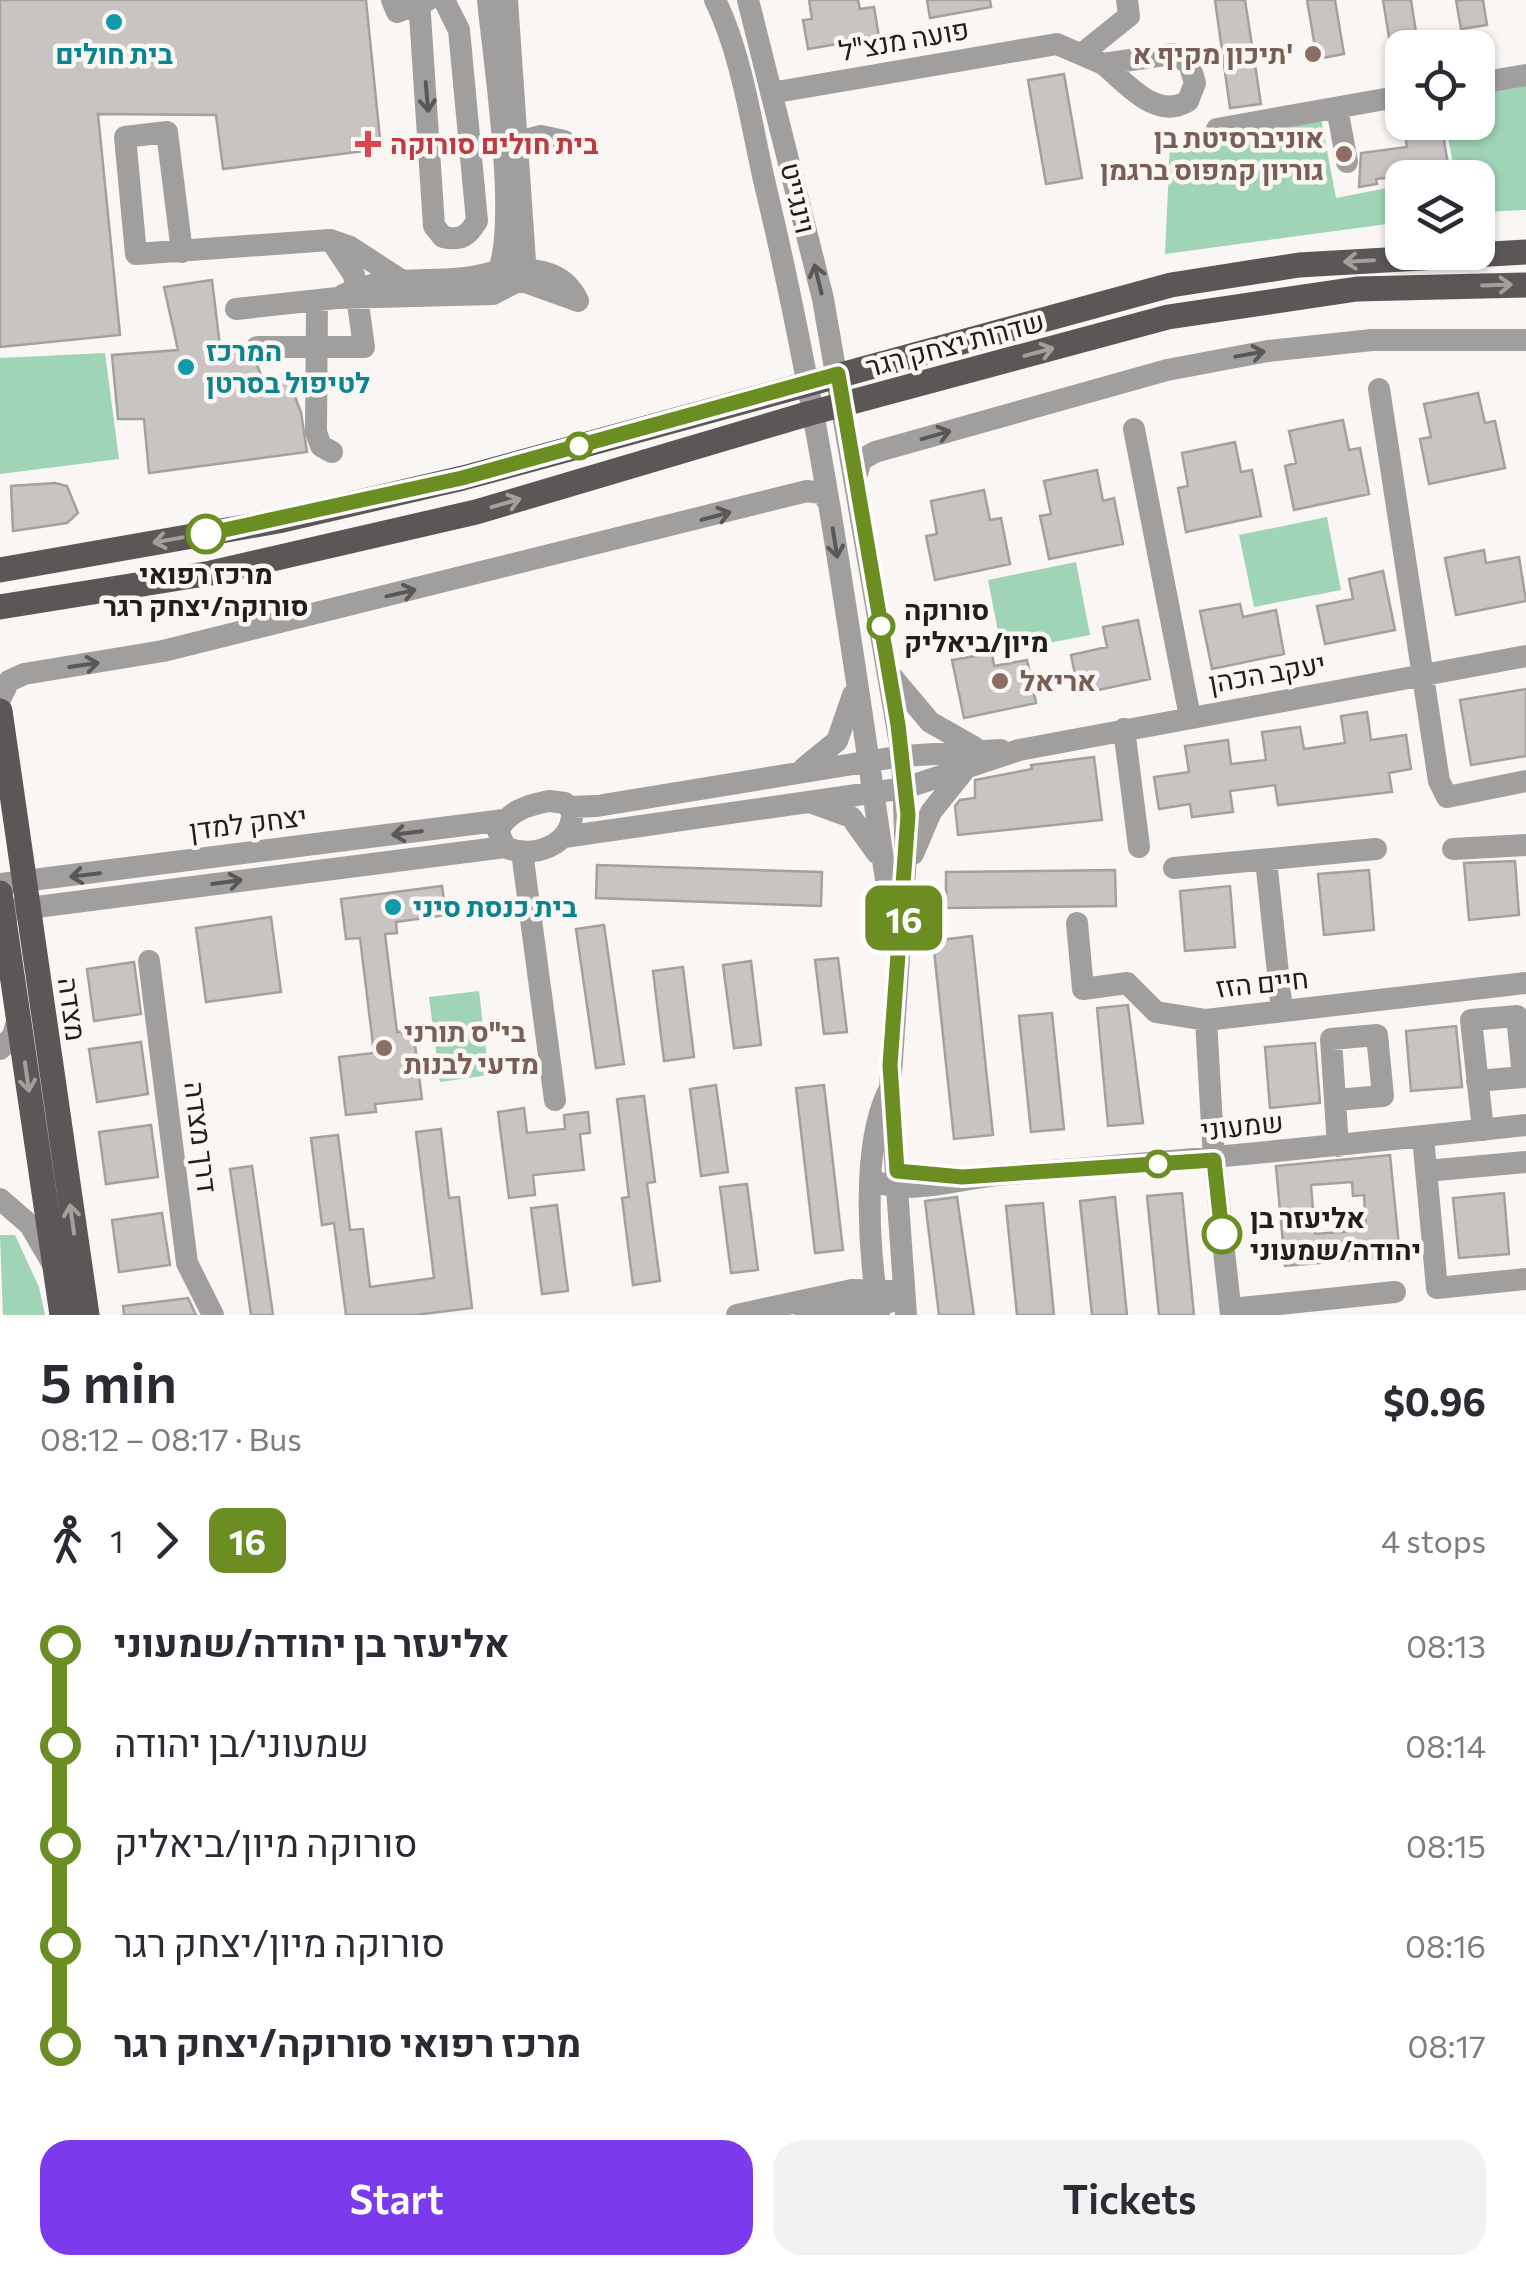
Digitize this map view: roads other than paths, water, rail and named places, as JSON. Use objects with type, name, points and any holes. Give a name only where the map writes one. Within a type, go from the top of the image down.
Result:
[{"type":"main road","name":"שדרות יצחק רגר","points":[[0,570],[278,521],[462,478],[806,382],[1218,276],[1350,261],[1526,252]]},
{"type":"main road","name":"שדרות יצחק רגר","points":[[0,607],[211,573],[476,512],[813,412],[1223,306],[1357,289],[1526,285]]},
{"type":"main road","name":"מצדה","points":[[0,710],[12,883],[7,906],[6,972],[18,1018],[62,1315]]},
{"type":"main road","name":"מצדה","points":[[7,906],[87,1315]]},
{"type":"street","points":[[411,4],[434,226],[443,237],[456,240],[469,234],[477,221],[459,30],[444,0]]},
{"type":"street","points":[[488,0],[512,144]]},
{"type":"street","points":[[507,0],[512,144],[505,252],[513,273]]},
{"type":"street","name":"וינגייט","points":[[715,0],[733,54],[775,228],[813,412],[872,792],[895,873]]},
{"type":"street","name":"וינגייט","points":[[748,0],[838,374],[890,674],[905,788],[895,873]]},
{"type":"street","name":"פועה מנצ\"ל","points":[[771,93],[1057,44],[1093,58],[1130,16],[1127,0]]},
{"type":"street","points":[[1495,80],[1526,75]]},
{"type":"street","points":[[1217,129],[1385,99]]},
{"type":"street","points":[[1337,108],[1347,162]]},
{"type":"street","points":[[182,252],[167,132],[126,137],[136,254],[182,252],[330,240],[359,252],[404,282]]},
{"type":"street","points":[[258,347],[364,347],[347,259],[330,240]]},
{"type":"street","points":[[332,452],[321,446],[316,432],[318,350],[351,295],[359,252]]},
{"type":"street","points":[[351,295],[404,282],[513,273]]},
{"type":"street","points":[[236,309],[351,295],[493,294],[513,273]]},
{"type":"street","points":[[856,477],[861,460],[875,452],[1200,362],[1372,340],[1526,340]]},
{"type":"street","points":[[1379,389],[1439,781],[1447,797],[1526,781]]},
{"type":"street","points":[[1134,429],[1190,717]]},
{"type":"street","points":[[0,699],[9,681],[24,674],[163,651],[807,491],[821,492],[828,502]]},
{"type":"street","name":"יעקב הכהן","points":[[905,788],[1019,750],[1526,656]]},
{"type":"street","points":[[890,674],[930,722],[981,750]]},
{"type":"street","points":[[783,776],[809,766],[837,741],[848,717],[856,676]]},
{"type":"street","points":[[1124,729],[1139,847]]},
{"type":"street","name":"יעקב הכהן","points":[[902,756],[1019,750]]},
{"type":"street","points":[[564,837],[572,827],[570,807],[902,756]]},
{"type":"street","points":[[737,1315],[794,1305],[836,1310],[878,1303],[905,1305],[890,1088],[898,962],[895,873],[931,812],[966,769]]},
{"type":"street","points":[[564,837],[905,788]]},
{"type":"street","name":"יצחק למדן","points":[[12,883],[504,820],[539,803],[558,802],[570,807]]},
{"type":"street","points":[[787,804],[827,806],[851,817],[895,873]]},
{"type":"street","points":[[504,820],[498,831],[513,850],[555,1100]]},
{"type":"street","name":"יצחק למדן","points":[[7,906],[541,849],[564,837]]},
{"type":"street","points":[[1453,849],[1526,845]]},
{"type":"street","points":[[1174,868],[1376,849]]},
{"type":"street","points":[[1266,860],[1282,1011]]},
{"type":"street","name":"חיים הזז","points":[[1077,923],[1083,989],[1128,983],[1156,1012],[1206,1020],[1526,983]]},
{"type":"street","name":"דרך מצדה","points":[[149,961],[187,1263],[213,1315]]},
{"type":"street","points":[[0,1050],[13,1036],[18,1018]]},
{"type":"street","points":[[1206,1020],[1214,1160],[1231,1312],[1394,1292]]},
{"type":"street","points":[[1477,1082],[1483,1130]]},
{"type":"street","points":[[878,1303],[874,1139],[890,1088]]},
{"type":"street","points":[[1336,1100],[1338,1146]]},
{"type":"street","name":"שמעוני","points":[[873,1181],[1214,1160],[1526,1125]]},
{"type":"street","points":[[1423,1136],[1437,1288],[1525,1279],[1526,1289]]},
{"type":"street","points":[[1426,1172],[1526,1162]]},
{"type":"street","points":[[0,1199],[30,1226],[56,1270]]},
{"type":"place","name":"בית חולים","points":[[114,22]]},
{"type":"place","name":"תיכון מקיף א'","points":[[1313,54]]},
{"type":"place","name":"בית חולים סורוקה","points":[[368,144]]},
{"type":"place","name":"אוניברסיטת בן גוריון קמפוס ברגמן","points":[[1344,154]]},
{"type":"place","name":"המרכז לטיפול בסרטן","points":[[186,367]]},
{"type":"place","name":"מרכז רפואי סורוקה/יצחק רגר","points":[[206,534]]},
{"type":"place","name":"סורוקה מיון/ביאליק","points":[[881,626]]},
{"type":"place","name":"אריאל","points":[[1000,681]]},
{"type":"place","name":"בית כנסת סיני","points":[[393,907]]},
{"type":"place","name":"בי\"ס תורני מדעי לבנות","points":[[384,1048]]},
{"type":"place","name":"אליעזר בן יהודה/שמעוני","points":[[1222,1234]]}]
